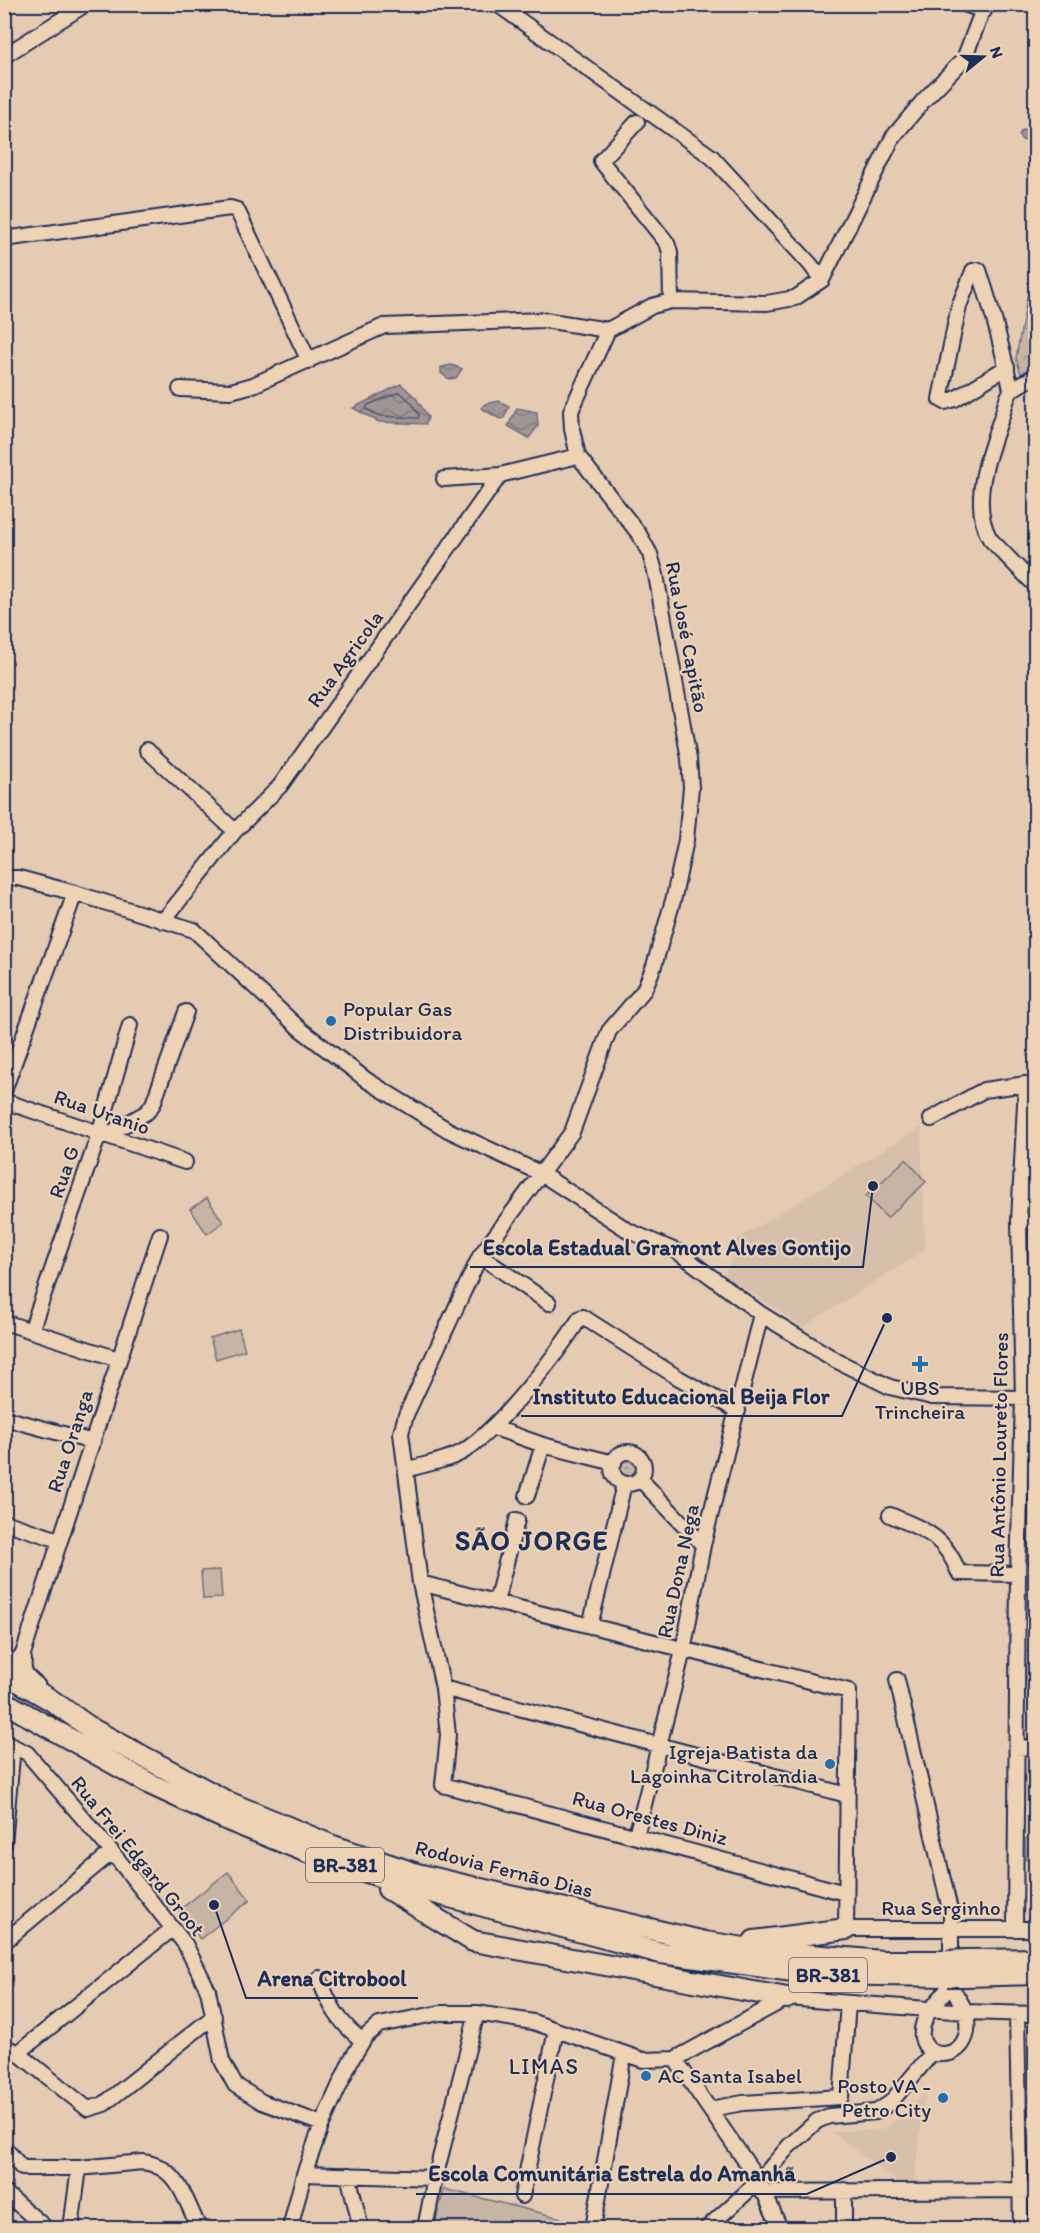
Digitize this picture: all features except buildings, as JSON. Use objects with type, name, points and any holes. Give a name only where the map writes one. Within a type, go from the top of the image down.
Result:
[{"type":"highway","points":[[21,1660],[20,1668],[24,1678],[51,1700]]},
{"type":"highway","name":"Rodovia Fernão Dias","points":[[4,1673],[51,1700],[92,1729],[189,1783],[333,1846],[417,1874],[646,1929],[764,1952],[883,1961],[955,1972],[1035,1959]]},
{"type":"highway","name":"Rodovia Fernão Dias","points":[[4,1702],[150,1784],[307,1852],[412,1887],[661,1953],[815,1974],[955,1972],[1035,1974]]},
{"type":"highway","points":[[307,1852],[321,1864],[388,1889],[472,1941],[787,1998]]},
{"type":"highway","points":[[646,1929],[753,1941],[846,1929]]},
{"type":"street","points":[[4,56],[86,4]]},
{"type":"street","points":[[497,4],[712,157],[822,280]]},
{"type":"street","points":[[180,388],[231,391],[266,381],[384,326],[544,320],[608,330],[652,306],[671,301],[767,303],[795,298],[822,280],[893,137],[923,100],[964,59],[984,8],[964,4]]},
{"type":"street","points":[[637,122],[601,161],[667,243],[670,252],[671,301]]},
{"type":"street","points":[[4,239],[230,208],[237,210],[309,361]]},
{"type":"street","points":[[1006,367],[955,399],[945,402],[940,399],[959,306],[973,271],[979,270],[998,328],[1011,390],[991,445],[983,483],[982,515],[985,530],[990,539],[1035,586]]},
{"type":"street","name":"Rua José Capitão","points":[[443,1785],[448,1735],[443,1688],[420,1583],[401,1433],[406,1415],[480,1256],[572,1132],[609,1031],[644,990],[654,966],[674,897],[686,840],[691,787],[689,759],[650,554],[639,534],[578,456],[571,411],[608,330]]},
{"type":"street","points":[[1011,390],[1035,375]]},
{"type":"street","points":[[444,478],[500,474],[578,456]]},
{"type":"street","name":"Rua Agricola","points":[[163,921],[236,831],[280,786],[500,474]]},
{"type":"street","points":[[147,750],[236,831]]},
{"type":"street","points":[[4,878],[19,878],[75,892],[194,930],[300,1029],[368,1081],[448,1130],[540,1173],[629,1231],[678,1252],[761,1314],[837,1360],[890,1387],[932,1397],[1029,1398]]},
{"type":"street","points":[[4,1090],[75,892]]},
{"type":"street","points":[[102,1135],[147,1112],[153,1104],[186,1012]]},
{"type":"street","name":"Rua G","points":[[32,1331],[102,1135],[130,1025]]},
{"type":"street","name":"Rua Antônio Loureto Flores","points":[[931,1119],[984,1090],[1030,1083],[1019,1221],[1029,1398],[1018,1574],[1015,1929]]},
{"type":"street","name":"Rua Uranio","points":[[4,1101],[185,1162]]},
{"type":"street","points":[[1019,1221],[1035,1221]]},
{"type":"street","name":"Rua Oranga","points":[[21,1660],[160,1235]]},
{"type":"street","points":[[480,1256],[549,1303]]},
{"type":"street","name":"Rua Dona Nega","points":[[636,1836],[683,1652],[703,1545],[761,1314]]},
{"type":"street","points":[[406,1470],[463,1452],[492,1427],[583,1317],[677,1377],[738,1411]]},
{"type":"street","points":[[4,1322],[118,1359]]},
{"type":"street","points":[[4,1418],[93,1442]]},
{"type":"street","points":[[492,1427],[543,1445],[614,1463]]},
{"type":"street","points":[[527,1496],[543,1445]]},
{"type":"street","points":[[624,1453],[639,1456],[644,1465],[640,1479],[624,1484],[616,1478],[614,1463],[624,1453]]},
{"type":"street","points":[[640,1479],[703,1545]]},
{"type":"street","points":[[590,1626],[624,1484]]},
{"type":"street","points":[[890,1515],[941,1541],[951,1553],[958,1573],[1018,1574]]},
{"type":"street","points":[[496,1602],[517,1520]]},
{"type":"street","points":[[4,1522],[59,1540]]},
{"type":"street","points":[[420,1583],[683,1652],[849,1691],[846,1929]]},
{"type":"street","points":[[897,1680],[951,1914],[955,1972],[966,2012],[963,2044],[947,2055],[933,2054],[924,2045],[922,2033],[925,2019],[955,1972]]},
{"type":"street","points":[[443,1688],[847,1795]]},
{"type":"street","points":[[4,1844],[9,1744]]},
{"type":"street","name":"Rua Frei Edgard Groot","points":[[9,1744],[27,1753],[112,1852],[185,1944],[208,1990],[222,2061],[235,2085],[262,2102],[322,2124]]},
{"type":"street","points":[[1017,1748],[1035,1747]]},
{"type":"street","name":"Rua Orestes Diniz","points":[[443,1785],[845,1893]]},
{"type":"street","points":[[4,1942],[112,1852]]},
{"type":"street","points":[[18,2052],[172,1929]]},
{"type":"street","name":"Rua Serginho","points":[[846,1929],[1035,1929]]},
{"type":"street","points":[[319,1978],[328,2004],[340,2022],[363,2041]]},
{"type":"street","points":[[290,2229],[304,2174],[322,2124],[351,2060],[363,2041],[379,2025],[440,2013],[477,2013],[533,2022],[643,2060],[675,2059],[787,1998],[966,2012],[1035,2014]]},
{"type":"street","points":[[710,2109],[743,2103],[841,2097],[849,2003]]},
{"type":"street","points":[[424,2229],[477,2013]]},
{"type":"street","points":[[1017,2014],[1021,2229]]},
{"type":"street","points":[[4,2046],[18,2052],[88,2109],[104,2104],[214,2016]]},
{"type":"street","points":[[522,2196],[556,2030]]},
{"type":"street","points":[[593,2229],[624,2054]]},
{"type":"street","points":[[707,2229],[760,2187],[789,2146],[817,2121],[829,2116],[876,2112],[890,2103],[933,2054]]},
{"type":"street","points":[[675,2059],[760,2187],[780,2229]]},
{"type":"street","points":[[4,2147],[22,2168],[79,2168],[143,2162],[156,2164],[173,2175],[199,2229]]},
{"type":"street","points":[[71,2229],[79,2168]]},
{"type":"street","points":[[304,2174],[435,2178]]},
{"type":"street","points":[[348,2175],[361,2229]]},
{"type":"street","points":[[760,2187],[844,2190],[1035,2190]]},
{"type":"street","points":[[844,2190],[844,2229]]},
{"type":"street","points":[[4,2192],[46,2229]]},
{"type":"shaded area","points":[[921,1127],[925,1250],[803,1327],[724,1275],[733,1256],[726,1246]]},
{"type":"shaded area","points":[[926,2092],[914,2181],[898,2182],[832,2132],[885,2129]]},
{"type":"green space","points":[[1035,255],[1035,362],[1021,374],[1016,358]]},
{"type":"green space","points":[[906,1159],[926,1182],[887,1218],[866,1196]]},
{"type":"green space","points":[[207,1198],[223,1222],[207,1234],[190,1209]]},
{"type":"green space","points":[[239,1329],[245,1350],[216,1359],[210,1338]]},
{"type":"green space","points":[[628,1456],[635,1459],[638,1466],[635,1473],[628,1476],[621,1473],[618,1466],[621,1459]]},
{"type":"green space","points":[[220,1570],[222,1598],[203,1599],[201,1571]]},
{"type":"green space","points":[[1025,1839],[1035,1839],[1035,1859],[1026,1860]]},
{"type":"green space","points":[[228,1872],[250,1900],[200,1939],[178,1911]]},
{"type":"green space","points":[[444,2189],[561,2218],[559,2228],[434,2228]]},
{"type":"water","points":[[1031,127],[1035,131],[1035,142],[1022,140],[1019,136],[1021,131]]},
{"type":"water","points":[[451,365],[462,369],[456,378],[449,379],[441,373],[441,367]]},
{"type":"water","points":[[401,384],[416,398],[428,417],[426,424],[379,422],[353,408]]},
{"type":"water","points":[[499,401],[509,406],[504,418],[500,419],[481,408],[485,404]]},
{"type":"water","points":[[517,408],[537,412],[538,426],[529,438],[508,426]]},
{"type":"place","name":"Popular Gas Distribuidora","points":[[331,1021]]},
{"type":"place","name":"Escola Estadual Gramont Alves Gontijo","points":[[873,1186]]},
{"type":"place","name":"Instituto Educacional Beija Flor","points":[[887,1318]]},
{"type":"place","name":"UBS Trincheira","points":[[920,1364]]},
{"type":"place","name":"Igreja Batista da Lagoinha Citrolandia","points":[[830,1764]]},
{"type":"place","name":"Arena Citrobool","points":[[214,1905]]},
{"type":"place","name":"AC Santa Isabel","points":[[646,2076]]},
{"type":"place","name":"Posto VA - Petro City","points":[[943,2098]]},
{"type":"place","name":"Escola Comunitária Estrela do Amanhã","points":[[891,2157]]},
{"type":"district","name":"SÃO JORGE","points":[[532,1541]]},
{"type":"district","name":"LIMAS","points":[[544,2066]]}]
